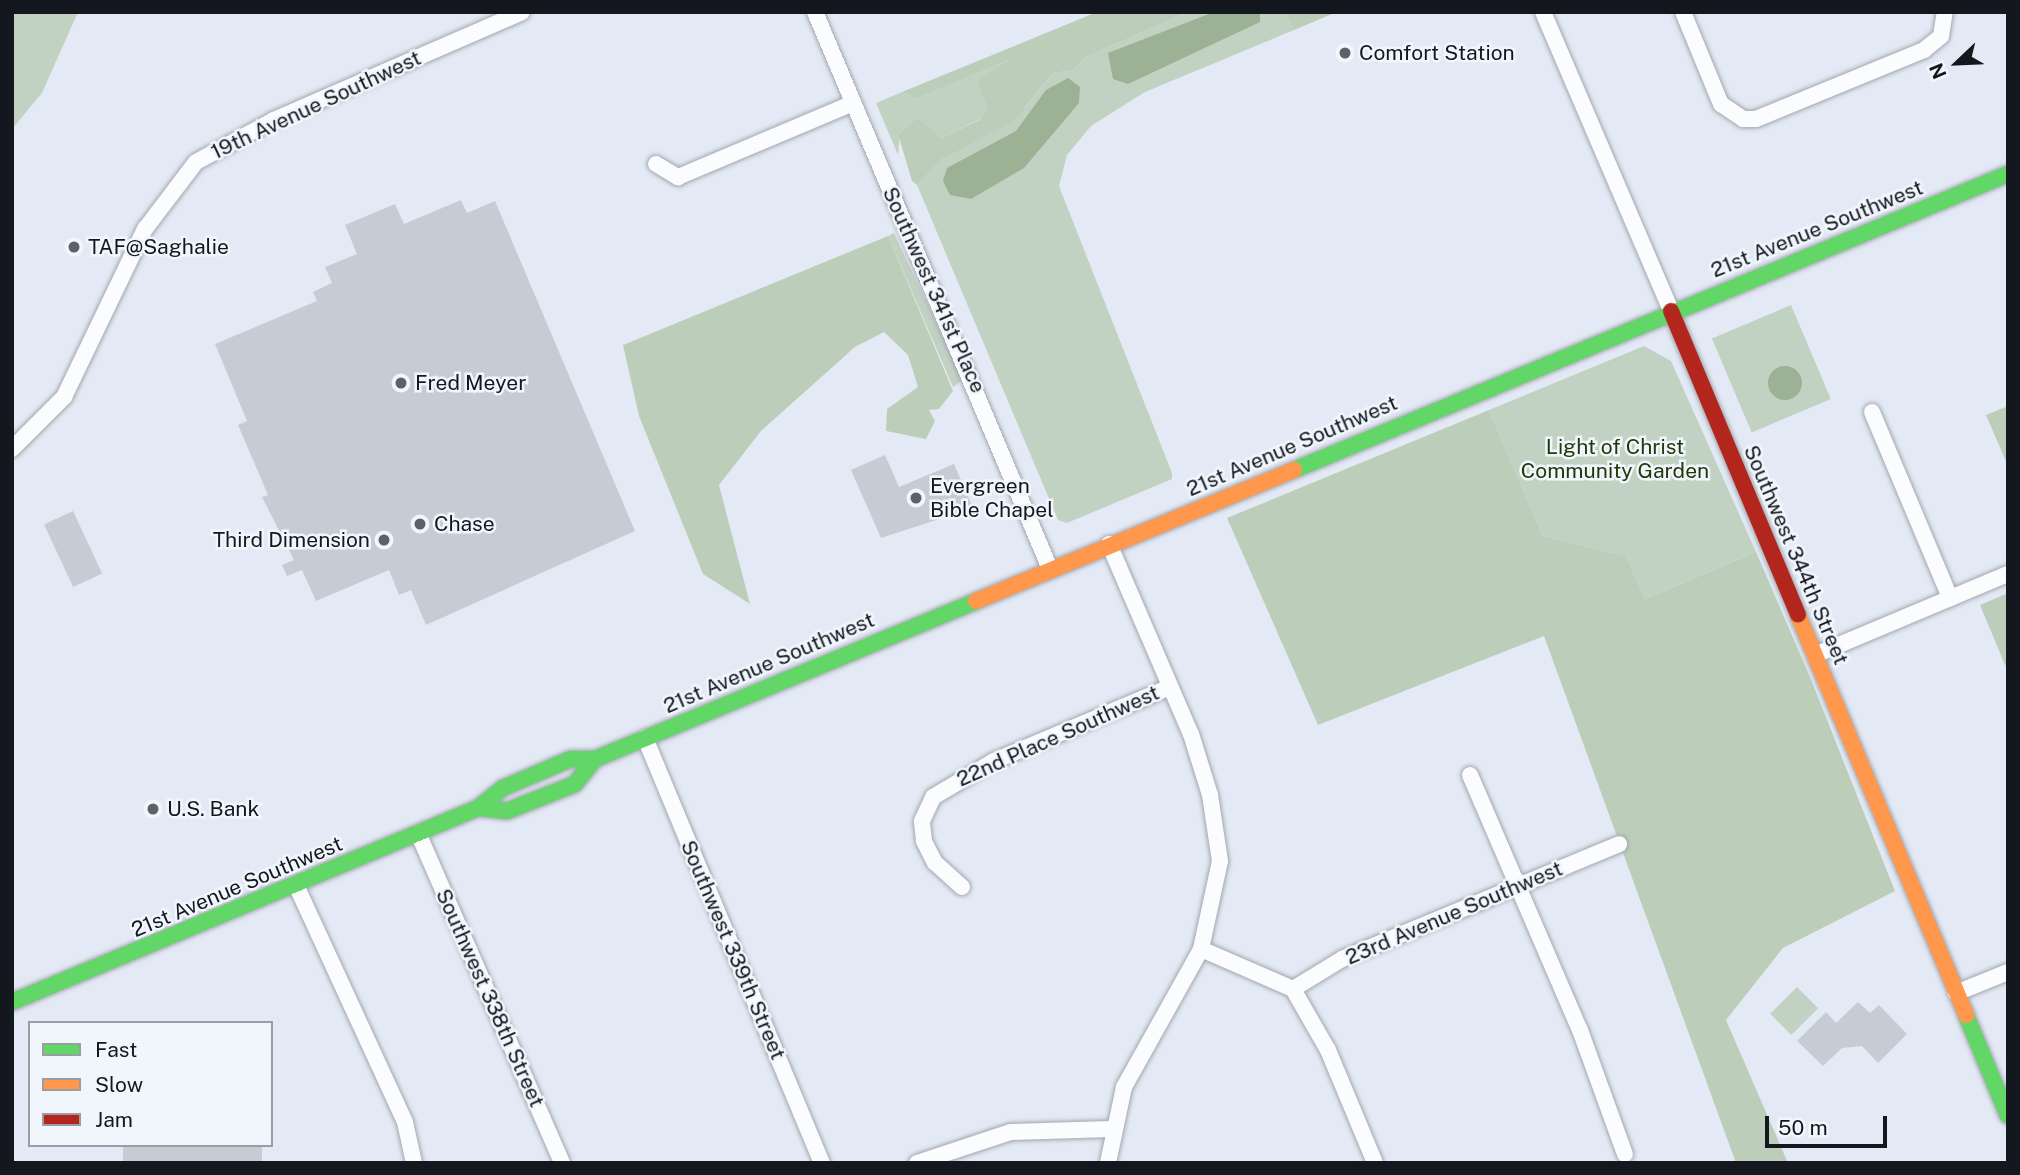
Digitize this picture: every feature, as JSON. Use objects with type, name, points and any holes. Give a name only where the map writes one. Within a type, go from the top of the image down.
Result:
[{"type":"main road","name":"21st Avenue Southwest","points":[[12,1002],[478,808],[503,788],[571,759],[594,759],[1671,311],[2008,174]]},
{"type":"main road","name":"Southwest 344th Street","points":[[1671,311],[2008,1116]]},
{"type":"main road","name":"21st Avenue Southwest","points":[[478,808],[507,811],[575,784],[594,759]]},
{"type":"street","name":"Southwest 341st Place","points":[[815,12],[1050,569]]},
{"type":"street","name":"Southwest 344th Street","points":[[1543,12],[1671,311]]},
{"type":"street","points":[[1683,12],[1721,104],[1743,119],[1773,115],[1915,55],[1941,37],[1945,12]]},
{"type":"street","name":"19th Avenue Southwest","points":[[12,449],[64,397],[145,229],[196,162],[274,120],[512,15]]},
{"type":"street","points":[[656,164],[678,177],[853,103]]},
{"type":"street","points":[[1872,412],[1950,598]]},
{"type":"street","points":[[1108,1163],[1111,1129],[1124,1087],[1201,949],[1215,903],[1217,826],[1191,734],[1109,544]]},
{"type":"street","points":[[1815,655],[2008,574]]},
{"type":"street","name":"22nd Place Southwest","points":[[962,887],[935,863],[924,841],[922,821],[933,797],[994,761],[1170,687]]},
{"type":"street","name":"Southwest 339th Street","points":[[645,738],[822,1163]]},
{"type":"street","points":[[1470,775],[1516,887],[1580,1030],[1625,1154]]},
{"type":"street","name":"Southwest 338th Street","points":[[418,833],[562,1163]]},
{"type":"street","name":"23rd Avenue Southwest","points":[[1293,989],[1342,959],[1619,844]]},
{"type":"street","points":[[296,885],[405,1122],[414,1163]]},
{"type":"street","points":[[1201,949],[1293,989],[1328,1050],[1369,1161]]},
{"type":"street","points":[[1956,993],[2008,972]]},
{"type":"street","points":[[917,1163],[1011,1132],[1111,1129]]},
{"type":"green space","points":[[12,12],[78,12],[42,93],[12,129]]},
{"type":"green space","points":[[1188,12],[1283,12],[1294,30],[1145,92],[1091,126],[1067,155],[1059,186],[1172,473],[1172,479],[1067,523],[1058,520],[917,185],[942,159],[1025,108],[1053,73],[1074,70],[1084,58]]},
{"type":"green space","points":[[1022,54],[976,80],[987,108],[984,117],[942,138],[916,119],[900,132],[898,155],[876,103],[902,92],[916,99]]},
{"type":"green space","points":[[894,233],[963,380],[953,387],[888,236]]},
{"type":"green space","points":[[1791,305],[1831,399],[1752,432],[1712,339]]},
{"type":"green space","name":"Light of Christ Community Garden","points":[[1644,346],[1671,361],[1756,552],[1645,599],[1626,556],[1543,536],[1489,410]]},
{"type":"green space","points":[[1797,987],[1818,1008],[1791,1035],[1770,1014]]},
{"type":"shaded area","points":[[1097,12],[1188,12],[1084,58],[1074,70],[1053,73],[1014,121],[942,159],[917,185],[912,181],[898,134],[917,118],[942,138],[981,119],[987,108],[976,80],[1013,58],[916,99],[902,92]]},
{"type":"shaded area","points":[[1214,12],[1260,12],[1260,22],[1128,84],[1113,79],[1108,53]]},
{"type":"shaded area","points":[[1283,12],[1337,12],[1294,30]]},
{"type":"shaded area","points":[[1068,78],[1080,87],[1079,103],[1024,168],[971,199],[950,195],[943,181],[947,168],[1016,131],[1046,90]]},
{"type":"shaded area","points":[[888,236],[953,391],[939,409],[929,410],[935,421],[926,439],[886,431],[887,409],[918,387],[908,355],[884,332],[855,347],[761,431],[719,485],[750,604],[703,574],[639,416],[623,345]]},
{"type":"shaded area","points":[[1785,366],[1797,371],[1802,383],[1797,395],[1785,400],[1773,395],[1768,383],[1773,371]]},
{"type":"shaded area","points":[[2008,406],[2008,466],[1986,415]]},
{"type":"shaded area","points":[[1489,410],[1543,536],[1626,556],[1645,599],[1756,552],[1810,677],[1895,891],[1783,948],[1726,1020],[1788,1163],[1736,1163],[1544,636],[1318,725],[1227,518]]},
{"type":"shaded area","points":[[2008,593],[2008,672],[1980,605]]},
{"type":"building","name":"Fred Meyer","points":[[461,200],[467,213],[495,201],[635,531],[426,625],[411,590],[399,595],[389,570],[316,601],[302,570],[287,576],[282,565],[294,560],[262,497],[268,495],[238,425],[247,421],[215,344],[317,301],[313,292],[332,283],[325,267],[357,254],[345,225],[395,204],[404,224]]},
{"type":"building","name":"Evergreen Bible Chapel","points":[[885,455],[899,487],[954,464],[973,508],[881,538],[851,470]]},
{"type":"building","points":[[73,511],[102,574],[73,587],[44,525]]},
{"type":"building","points":[[1858,1002],[1870,1013],[1879,1005],[1907,1034],[1878,1063],[1862,1046],[1842,1048],[1823,1066],[1797,1041],[1826,1012],[1836,1023]]},
{"type":"building","points":[[123,1147],[262,1147],[262,1163],[123,1163]]},
{"type":"traffic: fast","points":[[1294,470],[2008,174]]},
{"type":"traffic: fast","points":[[595,759],[575,784],[507,811],[478,808],[503,788],[571,759],[595,759],[976,601]]},
{"type":"traffic: fast","points":[[12,1002],[478,808]]},
{"type":"traffic: fast","points":[[1966,1015],[2008,1116]]},
{"type":"traffic: slow","points":[[976,601],[1294,470]]},
{"type":"traffic: slow","points":[[1798,615],[1966,1015]]},
{"type":"traffic: jam","points":[[1671,311],[1798,615]]},
{"type":"place","name":"Comfort Station","points":[[1345,53]]},
{"type":"place","name":"TAF@Saghalie","points":[[74,247]]},
{"type":"place","name":"Fred Meyer","points":[[401,383]]},
{"type":"place","name":"Evergreen Bible Chapel","points":[[916,498]]},
{"type":"place","name":"Chase","points":[[420,524]]},
{"type":"place","name":"Third Dimension","points":[[384,540]]},
{"type":"place","name":"U.S. Bank","points":[[153,809]]}]
